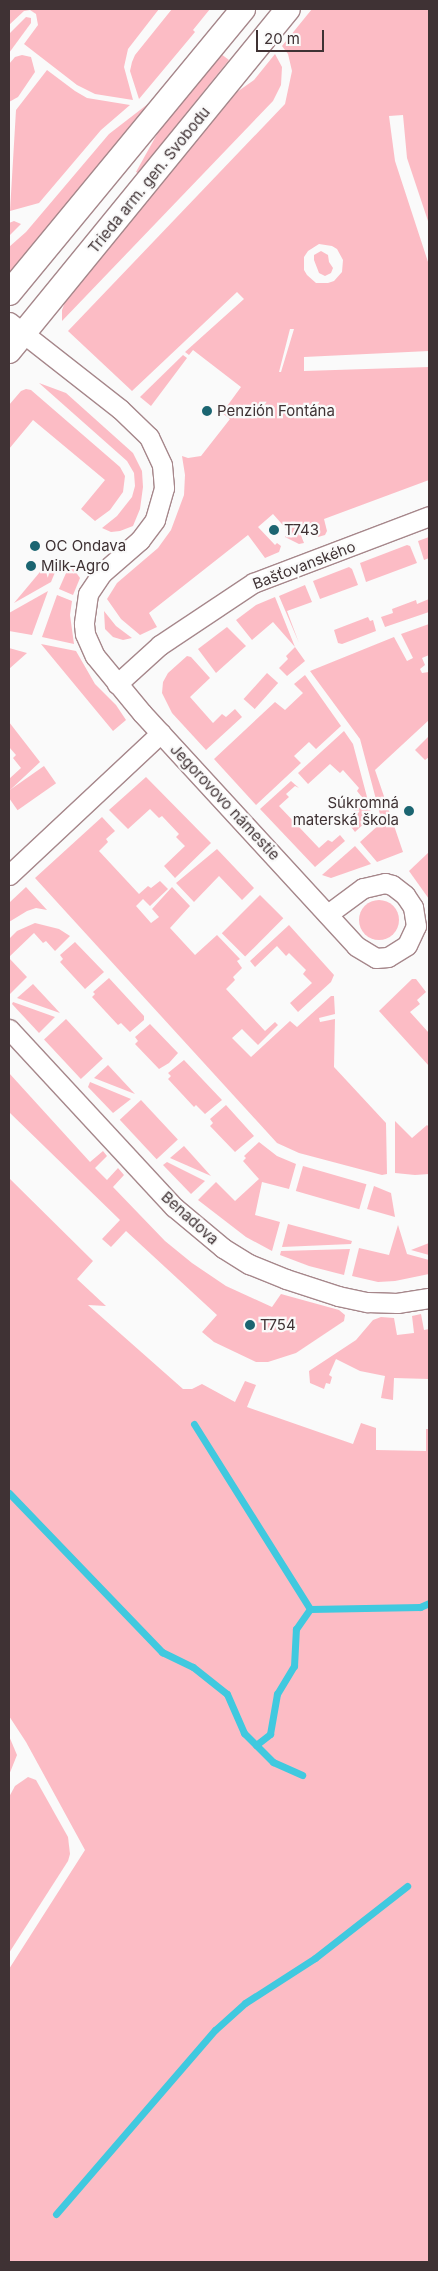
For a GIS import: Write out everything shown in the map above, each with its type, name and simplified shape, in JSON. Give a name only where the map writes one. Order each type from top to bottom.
[{"type":"street","points":[[9,292],[243,9]]},
{"type":"street","name":"Trieda arm. gen. Svobodu","points":[[14,336],[288,9]]},
{"type":"street","points":[[14,336],[120,410],[141,429],[157,450],[162,465],[164,488],[155,520],[140,540],[96,580],[86,602],[85,634],[95,656],[117,684],[161,733]]},
{"type":"street","name":"Bašťovanského","points":[[117,684],[160,644],[252,583],[429,516]]},
{"type":"street","name":"Jegorovovo námestie","points":[[9,875],[161,733],[356,946],[376,958],[388,957],[402,950],[411,940],[416,926],[413,907],[405,895],[392,885],[385,883],[370,885],[357,891],[328,914]]},
{"type":"street","name":"Benadova","points":[[9,1029],[174,1207],[223,1248],[264,1270],[338,1296],[367,1302],[397,1303],[429,1298]]},
{"type":"shaded area","points":[[9,9],[159,9],[128,49],[124,67],[133,100],[95,94],[77,85],[24,44],[38,25],[36,14],[30,10],[24,11],[9,25]]},
{"type":"shaded area","points":[[172,9],[210,9],[193,30],[195,32],[139,99],[130,71],[132,62],[135,55]]},
{"type":"shaded area","points":[[312,9],[429,9],[429,224],[407,158],[403,115],[389,116],[395,161],[429,265],[429,351],[304,357],[304,371],[429,367],[429,480],[324,519],[327,531],[325,535],[318,537],[312,523],[298,528],[304,543],[299,544],[285,537],[289,532],[273,514],[258,527],[275,545],[277,543],[281,546],[279,552],[265,558],[248,535],[149,613],[157,627],[140,635],[121,619],[107,599],[117,583],[158,548],[171,530],[184,495],[185,475],[182,456],[188,458],[201,456],[230,419],[222,413],[241,387],[193,350],[189,355],[185,352],[244,299],[237,292],[132,391],[68,331],[285,104],[292,71],[288,54],[282,46]],"holes":[[[319,244],[332,246],[337,249],[343,260],[342,272],[334,281],[328,283],[316,283],[304,270],[304,257],[308,251]],[[290,329],[294,329],[281,372],[279,372]]]},
{"type":"shaded area","points":[[26,17],[31,18],[31,23],[9,53],[9,34]]},
{"type":"shaded area","points":[[221,54],[229,60],[138,173],[136,172],[161,127]]},
{"type":"shaded area","points":[[275,54],[282,67],[281,85],[273,101],[62,321],[62,310],[65,302],[237,92],[254,80]]},
{"type":"shaded area","points":[[22,55],[31,57],[35,72],[18,97],[9,102],[9,64],[15,57]]},
{"type":"shaded area","points":[[47,70],[87,98],[130,105],[101,130],[39,203],[10,211],[16,110]]},
{"type":"shaded area","points":[[153,100],[9,276],[9,247],[26,232],[109,134]]},
{"type":"shaded area","points":[[14,221],[21,224],[9,236],[9,223]]},
{"type":"shaded area","points":[[321,251],[328,255],[329,262],[333,268],[331,273],[325,276],[319,273],[314,260],[314,255]]},
{"type":"shaded area","points":[[183,355],[187,358],[151,406],[140,397]]},
{"type":"shaded area","points":[[39,383],[66,393],[133,453],[142,471],[143,487],[140,509],[133,526],[111,532],[102,528],[117,516],[132,497],[135,486],[134,473],[127,461]]},
{"type":"shaded area","points":[[31,390],[120,467],[125,476],[123,492],[110,510],[95,521],[81,509],[105,480],[33,420],[9,449],[9,405],[21,391]]},
{"type":"shaded area","points":[[429,537],[429,558],[424,560],[418,541]]},
{"type":"shaded area","points":[[407,545],[410,546],[417,563],[366,582],[360,563]]},
{"type":"shaded area","points":[[50,560],[58,565],[51,582],[14,603]]},
{"type":"shaded area","points":[[70,564],[80,578],[73,595],[59,589]]},
{"type":"shaded area","points":[[349,567],[352,569],[358,585],[320,599],[313,581]]},
{"type":"shaded area","points":[[305,585],[312,602],[287,611],[299,643],[279,596]]},
{"type":"shaded area","points":[[48,591],[32,635],[9,631],[9,613]]},
{"type":"shaded area","points":[[57,595],[72,601],[70,615],[74,644],[42,637]]},
{"type":"shaded area","points":[[275,597],[295,647],[273,622],[252,640],[236,620],[256,605]]},
{"type":"shaded area","points":[[429,599],[429,612],[385,627],[381,617],[393,613],[392,609],[416,600],[417,604]]},
{"type":"shaded area","points":[[104,611],[116,626],[132,638],[123,640],[113,637],[105,629]]},
{"type":"shaded area","points":[[368,617],[370,621],[373,620],[376,631],[342,644],[338,643],[334,630]]},
{"type":"shaded area","points":[[429,624],[429,655],[422,658],[425,665],[420,669],[422,673],[429,672],[429,720],[375,770],[403,852],[377,862],[360,842],[382,822],[360,739],[310,671],[394,637],[407,661],[413,658],[401,634]]},
{"type":"shaded area","points":[[227,627],[246,646],[216,673],[198,649]]},
{"type":"shaded area","points":[[41,644],[76,651],[95,684],[116,705],[126,720],[113,731]]},
{"type":"shaded area","points":[[295,647],[305,661],[287,676],[279,668],[288,659],[286,656]]},
{"type":"shaded area","points":[[9,648],[27,653],[9,669]]},
{"type":"shaded area","points":[[187,656],[191,657],[210,678],[190,697],[213,723],[222,714],[226,717],[235,709],[242,717],[206,750],[172,713],[162,693],[163,682],[168,673]]},
{"type":"shaded area","points":[[267,673],[278,683],[255,709],[244,699]]},
{"type":"shaded area","points":[[305,675],[341,726],[316,749],[309,742],[294,756],[301,763],[256,805],[214,759],[275,702],[285,710],[303,693],[294,684]]},
{"type":"shaded area","points":[[9,722],[40,762],[9,791],[9,779],[21,768],[13,758],[16,755],[9,747]]},
{"type":"shaded area","points":[[344,731],[353,744],[372,816],[355,832],[345,819],[365,801],[357,791],[359,788],[343,770],[340,773],[330,764],[308,784],[298,773]]},
{"type":"shaded area","points":[[429,736],[429,757],[425,760],[415,750]]},
{"type":"shaded area","points":[[44,766],[56,783],[18,810],[9,798],[9,791]]},
{"type":"shaded area","points":[[146,777],[211,843],[175,878],[164,866],[185,846],[176,837],[179,834],[162,816],[159,818],[150,809],[128,829],[109,810]]},
{"type":"shaded area","points":[[291,781],[299,788],[295,786],[286,794],[289,797],[279,806],[319,848],[328,840],[332,842],[340,835],[345,841],[315,867],[260,809]]},
{"type":"shaded area","points":[[102,817],[115,831],[106,839],[108,842],[99,851],[139,894],[148,886],[151,888],[160,881],[168,889],[150,906],[143,899],[136,906],[151,923],[159,917],[152,909],[172,887],[190,906],[170,928],[195,955],[217,935],[240,959],[237,961],[242,968],[233,977],[235,980],[226,989],[265,1031],[275,1022],[278,1025],[258,1045],[242,1029],[232,1038],[251,1057],[290,1021],[297,1027],[331,996],[334,996],[335,1014],[319,1018],[320,1022],[335,1019],[334,1067],[386,1123],[387,1174],[382,1175],[299,1153],[277,1143],[35,878]]},
{"type":"shaded area","points":[[355,846],[371,864],[331,878],[322,875]]},
{"type":"shaded area","points":[[217,849],[254,888],[242,900],[219,876],[194,902],[176,883]]},
{"type":"shaded area","points":[[429,852],[429,899],[409,871]]},
{"type":"shaded area","points":[[26,887],[47,910],[36,908],[9,922],[9,903]]},
{"type":"shaded area","points":[[260,895],[283,918],[245,957],[222,933]]},
{"type":"shaded area","points":[[383,900],[390,903],[396,909],[399,920],[398,928],[390,937],[383,940],[375,940],[368,937],[360,928],[359,916],[362,909],[371,901]]},
{"type":"shaded area","points":[[35,923],[59,929],[70,936],[55,951],[46,941],[43,943],[34,933],[9,957],[9,939],[17,931]]},
{"type":"shaded area","points":[[289,925],[334,975],[331,982],[298,1012],[290,1003],[312,983],[303,974],[306,970],[289,953],[286,956],[277,946],[255,967],[250,961]]},
{"type":"shaded area","points":[[75,942],[104,972],[85,989],[60,962],[63,959],[60,955]]},
{"type":"shaded area","points":[[9,958],[27,977],[9,995]]},
{"type":"shaded area","points":[[109,978],[144,1016],[144,1020],[130,1032],[121,1023],[118,1025],[92,997],[95,994],[93,992]]},
{"type":"shaded area","points":[[412,979],[416,979],[426,992],[417,1000],[420,1004],[410,1012],[429,1033],[429,1066],[379,1011]]},
{"type":"shaded area","points":[[33,984],[60,1013],[17,998]]},
{"type":"shaded area","points":[[13,1002],[55,1017],[39,1033],[12,1004]]},
{"type":"shaded area","points":[[66,1019],[103,1058],[81,1079],[44,1039]]},
{"type":"shaded area","points":[[150,1024],[178,1053],[169,1063],[159,1069],[135,1044],[138,1041],[135,1037]]},
{"type":"shaded area","points":[[184,1060],[222,1100],[205,1114],[196,1105],[194,1107],[168,1079],[171,1076],[168,1073]]},
{"type":"shaded area","points":[[108,1065],[135,1094],[94,1078]]},
{"type":"shaded area","points":[[9,1073],[90,1162],[103,1151],[107,1156],[95,1168],[107,1180],[118,1168],[124,1175],[113,1187],[165,1241],[192,1263],[226,1286],[272,1307],[281,1294],[339,1310],[345,1315],[344,1321],[296,1353],[268,1362],[256,1362],[214,1342],[202,1332],[217,1315],[126,1231],[111,1247],[102,1239],[120,1220],[9,1112]]},
{"type":"shaded area","points":[[90,1082],[131,1099],[113,1113],[88,1087]]},
{"type":"shaded area","points":[[141,1100],[178,1139],[157,1159],[120,1120]]},
{"type":"shaded area","points":[[226,1105],[254,1136],[235,1152],[210,1126],[213,1123],[210,1119]]},
{"type":"shaded area","points":[[395,1121],[412,1138],[427,1125],[429,1127],[429,1174],[395,1173]]},
{"type":"shaded area","points":[[259,1142],[277,1156],[296,1164],[289,1189],[262,1182],[255,1215],[280,1222],[272,1251],[246,1237],[198,1200],[216,1182],[235,1201],[259,1179],[243,1161],[246,1158],[244,1156]]},
{"type":"shaded area","points":[[184,1146],[211,1176],[170,1158]]},
{"type":"shaded area","points":[[167,1162],[205,1181],[191,1194],[163,1165]]},
{"type":"shaded area","points":[[303,1166],[366,1184],[359,1209],[296,1191]]},
{"type":"shaded area","points":[[9,1178],[93,1261],[77,1279],[106,1306],[88,1305],[183,1389],[192,1389],[202,1384],[235,1402],[245,1381],[256,1385],[247,1407],[353,1444],[361,1423],[376,1428],[376,1450],[426,1451],[426,1429],[429,1429],[429,2262],[9,2262],[9,1969],[85,1850],[26,1742],[9,1716]]},
{"type":"shaded area","points":[[374,1186],[391,1193],[395,1217],[367,1209]]},
{"type":"shaded area","points":[[288,1224],[352,1241],[351,1244],[282,1247]]},
{"type":"shaded area","points":[[398,1225],[407,1254],[429,1260],[429,1274],[395,1281],[378,1282],[352,1276],[359,1248],[389,1255]]},
{"type":"shaded area","points":[[429,1243],[429,1255],[411,1250]]},
{"type":"shaded area","points":[[350,1249],[344,1275],[309,1266],[280,1255],[281,1251]]},
{"type":"shaded area","points":[[421,1314],[424,1330],[429,1329],[429,1379],[394,1378],[393,1400],[381,1398],[385,1376],[360,1371],[336,1359],[329,1375],[332,1377],[330,1384],[326,1383],[324,1389],[310,1383],[309,1371],[356,1340],[373,1320],[381,1317],[394,1318],[397,1335],[414,1333],[412,1316]]},
{"type":"shaded area","points":[[9,1736],[17,1755],[9,1775]]},
{"type":"shaded area","points":[[28,1777],[36,1780],[68,1837],[70,1854],[68,1861],[9,1953],[9,1797],[15,1786]]},
{"type":"waterway","points":[[194,1424],[310,1609]]},
{"type":"waterway","points":[[9,1493],[162,1652],[193,1667],[227,1694],[244,1733],[273,1762],[302,1775]]},
{"type":"waterway","points":[[310,1609],[420,1607],[429,1603]]},
{"type":"waterway","points":[[256,1745],[270,1734],[277,1694],[294,1666],[296,1629],[310,1609]]},
{"type":"waterway","points":[[56,2214],[215,2030],[245,2003],[315,1958],[407,1886]]},
{"type":"place","name":"Penzión Fontána","points":[[207,411]]},
{"type":"place","name":"T743","points":[[274,530]]},
{"type":"place","name":"OC Ondava","points":[[35,546]]},
{"type":"place","name":"Milk-Agro","points":[[31,566]]},
{"type":"place","name":"Súkromná materská škola","points":[[409,811]]},
{"type":"place","name":"T754","points":[[250,1325]]}]
